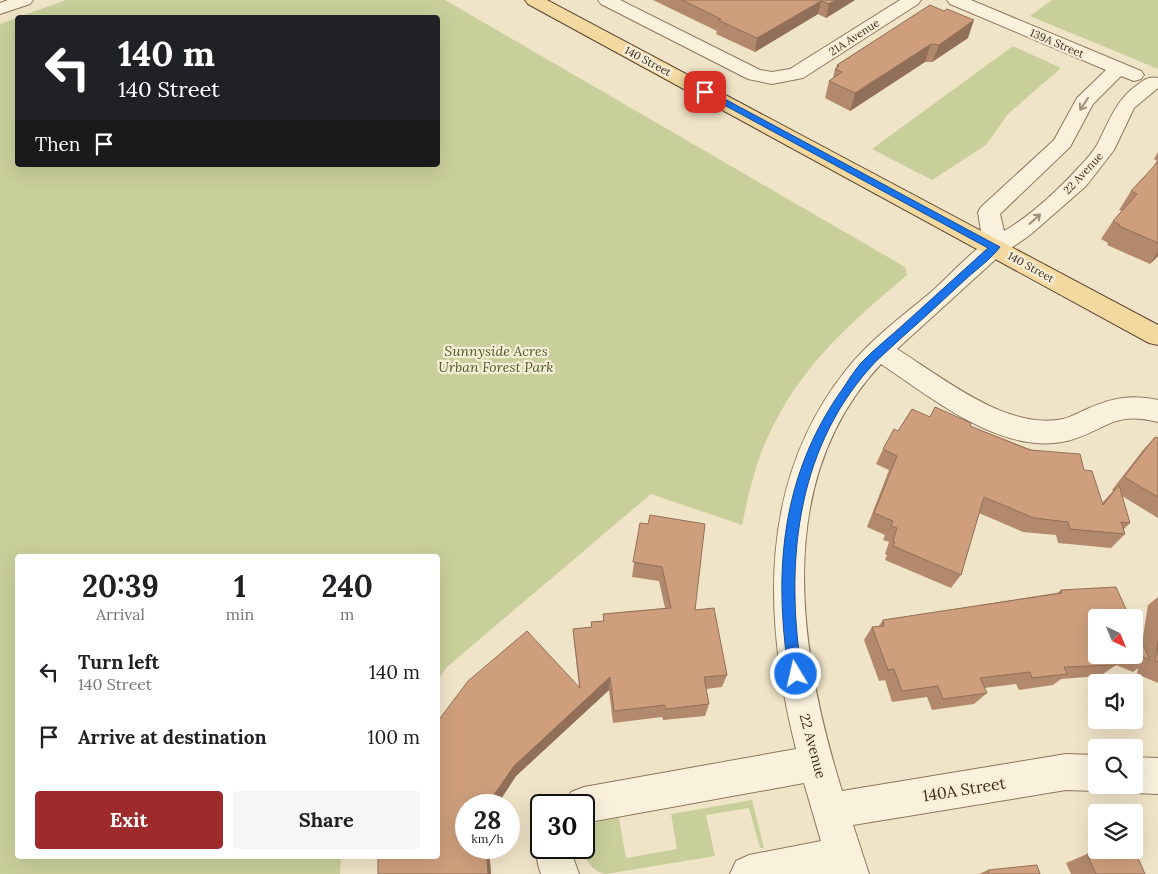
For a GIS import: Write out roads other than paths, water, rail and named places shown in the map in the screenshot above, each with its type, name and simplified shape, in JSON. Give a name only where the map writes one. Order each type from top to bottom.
[{"type":"main road","name":"140 Street","points":[[534,0],[1158,336]]},
{"type":"street","points":[[0,9],[24,0]]},
{"type":"street","name":"21A Avenue","points":[[607,0],[754,75],[772,78],[796,74],[912,0]]},
{"type":"street","name":"139A Street","points":[[956,0],[1155,84]]},
{"type":"street","points":[[995,247],[989,212],[1063,143],[1084,102],[1118,69]]},
{"type":"street","name":"22 Avenue","points":[[847,864],[816,763],[798,690],[790,641],[789,554],[794,515],[808,463],[828,417],[850,384],[880,350],[995,247],[1025,228],[1088,170],[1104,151],[1125,106],[1155,84]]},
{"type":"street","points":[[1052,155],[1088,170]]},
{"type":"street","points":[[880,350],[974,411],[1012,427],[1036,432],[1066,430],[1112,409],[1142,407],[1158,411]]},
{"type":"street","points":[[595,803],[816,763]]},
{"type":"street","name":"140A Street","points":[[832,811],[1066,772],[1088,773]]},
{"type":"street","points":[[1143,775],[1158,776]]},
{"type":"street","points":[[556,859],[560,874]]},
{"type":"street","points":[[749,874],[847,864]]},
{"type":"park label","name":"Sunnyside Acres Urban Forest Park","points":[[496,360]]}]
